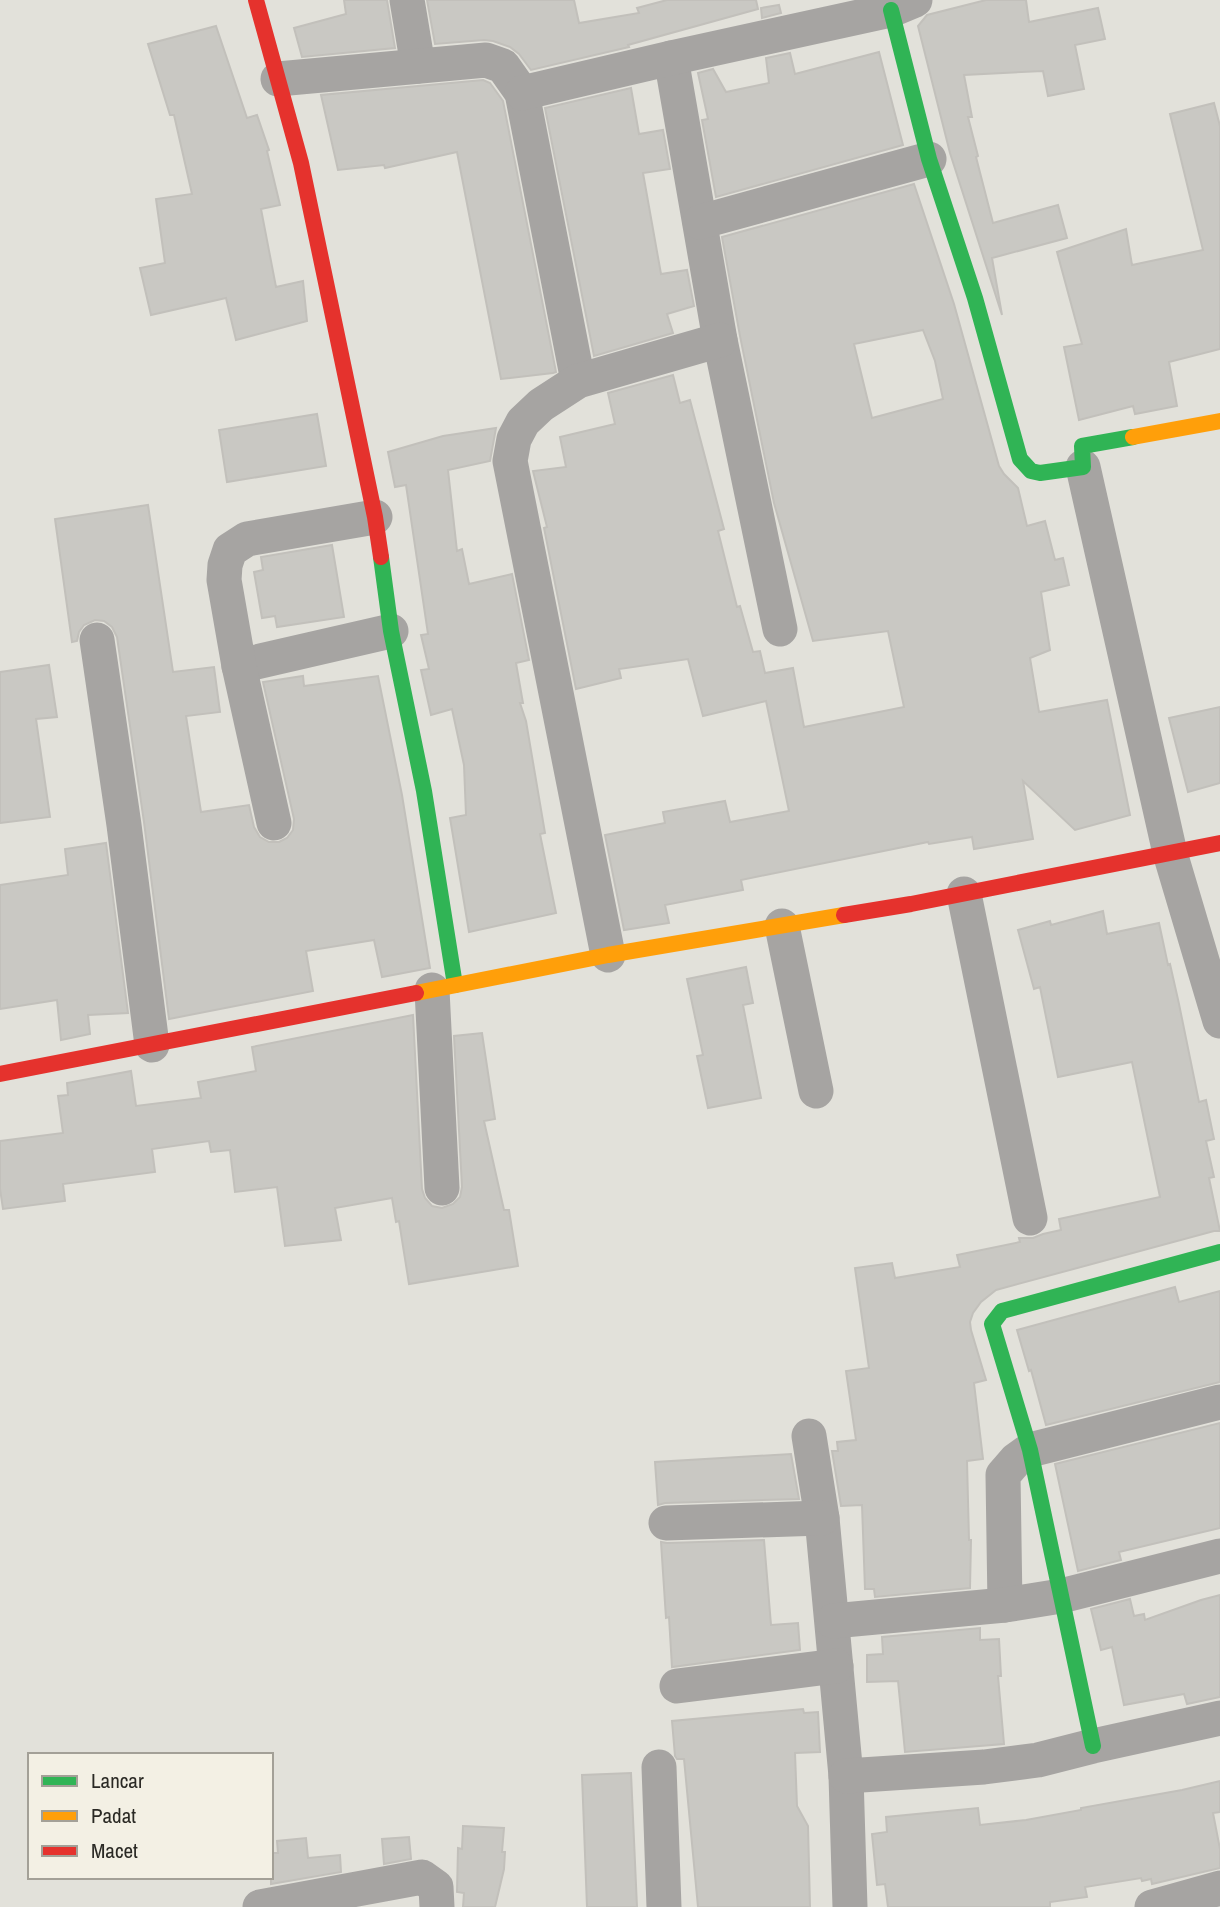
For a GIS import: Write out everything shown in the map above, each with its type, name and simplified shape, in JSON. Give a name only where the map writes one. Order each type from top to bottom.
[{"type":"street","points":[[256,0],[310,203],[375,517],[391,631],[424,790],[444,988],[442,1188]]},
{"type":"street","points":[[407,0],[418,66]]},
{"type":"street","points":[[522,93],[671,58],[846,10],[903,5],[929,159],[975,298],[1020,459],[1031,471],[1041,473],[1083,467]]},
{"type":"street","points":[[671,58],[720,340],[780,629]]},
{"type":"street","points":[[278,79],[486,60],[503,66],[522,93],[578,381]]},
{"type":"street","points":[[700,222],[929,159]]},
{"type":"street","points":[[608,955],[510,461],[513,439],[523,422],[541,405],[578,381],[720,340]]},
{"type":"street","points":[[1220,421],[1082,446],[1083,467],[1170,853],[1220,1021]]},
{"type":"street","points":[[274,823],[239,666],[224,580],[225,565],[230,550],[247,540],[375,517]]},
{"type":"street","points":[[239,666],[391,631]]},
{"type":"street","points":[[97,640],[152,1045]]},
{"type":"street","points":[[0,1074],[608,955],[911,904],[1220,843]]},
{"type":"street","points":[[964,894],[1030,1218]]},
{"type":"street","points":[[782,926],[816,1091]]},
{"type":"street","points":[[1093,1746],[1030,1450],[992,1324],[1002,1311],[1220,1252]]},
{"type":"street","points":[[1006,1605],[1003,1475],[1016,1460],[1030,1450],[1220,1402]]},
{"type":"street","points":[[809,1436],[822,1518],[846,1776],[850,1907]]},
{"type":"street","points":[[666,1523],[822,1518]]},
{"type":"street","points":[[832,1621],[1006,1605],[1061,1596],[1220,1556]]},
{"type":"street","points":[[677,1686],[836,1666]]},
{"type":"street","points":[[846,1776],[984,1767],[1038,1760],[1220,1718]]},
{"type":"street","points":[[659,1767],[664,1907]]},
{"type":"street","points":[[260,1907],[422,1877],[436,1887],[437,1907]]},
{"type":"street","points":[[1152,1907],[1220,1888]]},
{"type":"building","points":[[344,0],[387,0],[395,48],[302,57],[294,28],[346,14]]},
{"type":"building","points":[[427,0],[574,0],[579,23],[639,13],[637,8],[667,0],[756,0],[758,9],[628,45],[629,47],[531,70],[510,47],[493,41],[435,44]]},
{"type":"building","points":[[986,0],[1026,0],[1029,22],[1098,8],[1105,39],[1075,45],[1084,89],[1048,96],[1043,71],[964,75],[972,117],[968,117],[993,223],[1058,205],[1067,238],[992,258],[1002,315],[950,153],[918,26],[927,15]]},
{"type":"building","points":[[779,5],[781,13],[762,18],[761,8]]},
{"type":"building","points":[[216,26],[247,118],[257,115],[269,150],[267,151],[280,205],[261,209],[276,287],[303,281],[307,321],[236,340],[226,298],[151,315],[140,268],[165,263],[156,199],[192,194],[174,115],[170,115],[148,44]]},
{"type":"building","points":[[879,52],[903,145],[716,197],[702,120],[708,119],[698,73],[713,69],[726,92],[769,83],[766,58],[790,53],[795,74]]},
{"type":"building","points":[[483,80],[490,83],[503,101],[556,372],[553,373],[501,379],[457,152],[385,168],[384,165],[338,170],[321,95]]},
{"type":"building","points":[[631,88],[639,134],[663,130],[670,169],[643,173],[661,274],[687,270],[694,306],[667,314],[673,333],[594,356],[545,108]]},
{"type":"building","points":[[1214,103],[1220,126],[1220,349],[1169,362],[1177,406],[1135,414],[1133,406],[1079,420],[1064,347],[1082,344],[1057,252],[1126,229],[1132,265],[1203,250],[1170,114]]},
{"type":"building","points":[[914,184],[954,304],[999,466],[1018,488],[1027,526],[1045,521],[1055,560],[1063,558],[1069,585],[1041,592],[1050,650],[1030,658],[1039,712],[1107,700],[1130,815],[1075,830],[1023,781],[1033,839],[974,849],[972,837],[929,844],[928,842],[741,880],[743,890],[665,905],[669,923],[624,930],[605,835],[665,823],[663,812],[725,801],[730,822],[789,811],[766,701],[703,716],[688,659],[619,669],[621,678],[576,689],[544,528],[547,527],[533,471],[566,467],[560,437],[615,424],[608,393],[673,375],[680,403],[690,400],[724,529],[718,531],[737,607],[740,606],[753,652],[760,651],[765,673],[793,668],[804,727],[904,707],[888,631],[813,641],[774,503],[722,237]],"holes":[[[923,330],[935,361],[943,399],[872,418],[854,344]]]},
{"type":"building","points":[[317,414],[326,466],[227,482],[219,430]]},
{"type":"building","points":[[496,428],[490,461],[448,470],[457,551],[462,549],[469,584],[512,574],[529,660],[516,663],[523,703],[520,703],[526,721],[545,833],[540,834],[556,913],[469,932],[450,818],[466,815],[464,765],[452,709],[431,715],[421,670],[429,669],[421,635],[428,634],[406,485],[395,487],[388,452],[443,436]]},
{"type":"building","points":[[148,505],[173,672],[214,667],[220,712],[186,716],[201,812],[249,805],[254,827],[260,837],[269,842],[279,842],[287,838],[293,830],[294,819],[263,682],[303,676],[304,686],[378,676],[402,795],[430,968],[382,977],[374,940],[306,951],[313,991],[169,1019],[117,637],[112,627],[104,621],[95,620],[84,625],[77,641],[72,642],[55,519]]},
{"type":"building","points":[[332,545],[344,617],[277,627],[275,616],[262,618],[254,572],[263,570],[261,557]]},
{"type":"building","points":[[49,665],[57,717],[36,719],[50,817],[0,823],[0,672]]},
{"type":"building","points":[[1220,707],[1220,783],[1188,792],[1169,718]]},
{"type":"building","points":[[106,843],[128,1013],[88,1015],[90,1034],[61,1040],[57,1000],[0,1009],[0,885],[68,875],[65,849]]},
{"type":"building","points":[[1103,911],[1107,934],[1159,923],[1199,1102],[1206,1100],[1214,1139],[1206,1141],[1214,1177],[1209,1178],[1220,1231],[996,1290],[981,1302],[970,1322],[986,1380],[974,1383],[983,1459],[967,1461],[971,1540],[970,1588],[875,1597],[874,1589],[865,1589],[862,1505],[841,1506],[832,1451],[838,1451],[837,1442],[856,1440],[846,1371],[869,1368],[855,1268],[892,1263],[895,1278],[960,1267],[957,1255],[1061,1230],[1059,1219],[1160,1197],[1132,1062],[1058,1077],[1040,987],[1034,989],[1018,930],[1050,921],[1051,925]]},
{"type":"building","points":[[746,967],[753,1003],[743,1005],[761,1098],[708,1108],[697,1056],[703,1055],[687,979]]},
{"type":"building","points":[[413,1015],[422,1189],[425,1198],[432,1206],[442,1208],[453,1204],[460,1197],[462,1187],[454,1036],[482,1033],[495,1119],[484,1121],[504,1210],[509,1210],[518,1266],[409,1284],[399,1221],[396,1222],[392,1198],[335,1208],[341,1240],[285,1246],[277,1187],[235,1192],[230,1150],[211,1152],[209,1141],[152,1149],[155,1172],[63,1184],[65,1201],[3,1209],[0,1189],[0,1141],[63,1133],[58,1096],[68,1095],[67,1083],[131,1071],[136,1106],[201,1098],[198,1082],[256,1071],[252,1047]]},
{"type":"building","points":[[1175,1287],[1179,1302],[1220,1291],[1220,1382],[1046,1425],[1017,1330]]},
{"type":"building","points":[[1220,1423],[1220,1528],[1119,1552],[1121,1560],[1078,1571],[1055,1464]]},
{"type":"building","points":[[791,1454],[799,1499],[658,1505],[655,1462]]},
{"type":"building","points":[[764,1540],[771,1625],[798,1623],[800,1650],[672,1667],[661,1542]]},
{"type":"building","points":[[1220,1595],[1220,1697],[1187,1704],[1184,1694],[1124,1705],[1112,1647],[1101,1650],[1091,1609],[1130,1599],[1134,1616],[1144,1614],[1145,1620]]},
{"type":"building","points":[[980,1628],[980,1640],[999,1639],[1001,1676],[998,1676],[1004,1744],[905,1752],[898,1681],[867,1682],[867,1655],[883,1654],[882,1637]]},
{"type":"building","points":[[803,1709],[804,1713],[818,1712],[820,1752],[795,1753],[797,1806],[808,1826],[810,1907],[698,1907],[684,1759],[677,1759],[675,1756],[672,1721]]},
{"type":"building","points":[[631,1773],[637,1907],[587,1907],[582,1775]]},
{"type":"building","points":[[1220,1781],[1220,1812],[1213,1813],[1220,1849],[1220,1868],[1152,1884],[1151,1879],[1142,1881],[1141,1878],[1085,1887],[1087,1897],[1050,1902],[1050,1907],[888,1907],[885,1884],[877,1885],[872,1834],[887,1832],[886,1817],[978,1808],[980,1825],[1081,1810]]},
{"type":"building","points":[[463,1826],[504,1828],[504,1869],[495,1907],[463,1907],[464,1893],[457,1892],[458,1848],[462,1849]]},
{"type":"building","points":[[409,1837],[411,1859],[384,1864],[382,1839]]},
{"type":"building","points":[[306,1838],[308,1858],[340,1855],[341,1872],[271,1884],[273,1853],[278,1853],[277,1841]]},
{"type":"traffic: fast","points":[[891,10],[929,159],[975,298],[1020,459],[1031,471],[1040,473],[1083,467],[1082,446],[1133,437]]},
{"type":"traffic: fast","points":[[381,557],[391,631],[424,791],[455,985]]},
{"type":"traffic: fast","points":[[1093,1746],[1030,1450],[992,1324],[1002,1311],[1220,1252]]},
{"type":"traffic: slow","points":[[1133,437],[1220,421]]},
{"type":"traffic: slow","points":[[416,993],[608,955],[844,915]]},
{"type":"traffic: jam","points":[[256,0],[301,163],[381,557]]},
{"type":"traffic: jam","points":[[844,915],[1220,843]]},
{"type":"traffic: jam","points":[[0,1074],[416,993]]}]
